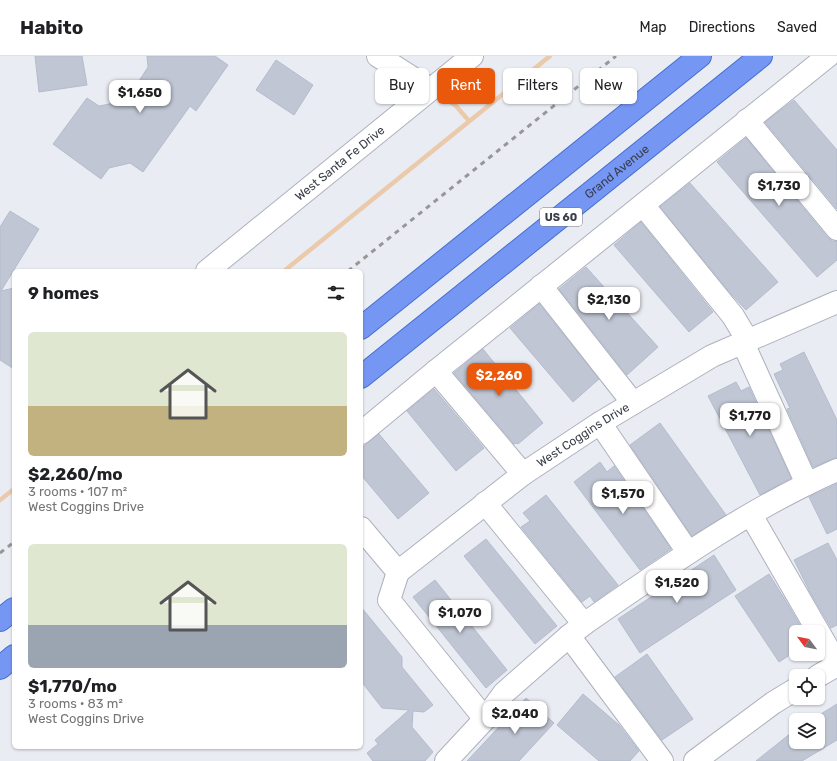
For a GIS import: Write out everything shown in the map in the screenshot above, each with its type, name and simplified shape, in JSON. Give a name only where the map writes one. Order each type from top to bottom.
[{"type":"highway","points":[[363,326],[700,56]]},
{"type":"highway","name":"Grand Avenue","points":[[363,375],[761,56]]},
{"type":"highway","points":[[0,620],[12,611]]},
{"type":"highway","points":[[0,668],[12,658]]},
{"type":"street","points":[[378,56],[430,89]]},
{"type":"street","name":"West Santa Fe Drive","points":[[209,269],[472,56]]},
{"type":"street","points":[[363,431],[540,286],[828,56]]},
{"type":"street","points":[[747,120],[837,229]]},
{"type":"street","points":[[643,205],[733,316],[807,484]]},
{"type":"street","points":[[540,286],[634,403]]},
{"type":"street","name":"West Coggins Drive","points":[[398,572],[523,474],[600,423],[712,356],[837,302]]},
{"type":"street","points":[[436,371],[523,474]]},
{"type":"street","points":[[600,423],[688,552]]},
{"type":"street","points":[[446,761],[485,719],[504,693],[576,630],[688,552],[807,484],[837,470]]},
{"type":"street","points":[[485,503],[576,630],[662,761]]},
{"type":"street","points":[[751,515],[837,664],[825,672]]},
{"type":"street","points":[[363,530],[398,572],[389,600],[485,719]]},
{"type":"street","points":[[695,761],[773,703],[789,693]]},
{"type":"building","points":[[35,56],[82,56],[87,85],[39,92]]},
{"type":"building","points":[[147,56],[215,56],[228,65],[196,111],[190,106],[143,172],[130,163],[109,168],[101,179],[53,144],[87,98],[99,106],[120,102],[130,90],[132,92],[148,67]]},
{"type":"building","points":[[276,60],[313,85],[294,115],[256,90]]},
{"type":"building","points":[[794,100],[837,150],[837,209],[765,122]]},
{"type":"building","points":[[746,138],[827,237],[832,241],[837,241],[837,260],[817,277],[717,162]]},
{"type":"building","points":[[690,183],[778,282],[746,310],[660,207]]},
{"type":"building","points":[[10,211],[39,229],[14,269],[12,269],[12,273],[1,291],[12,288],[12,368],[0,360],[0,227]]},
{"type":"building","points":[[641,222],[713,312],[689,332],[614,245]]},
{"type":"building","points":[[586,267],[658,347],[627,375],[559,289]]},
{"type":"building","points":[[539,304],[599,379],[573,402],[510,328]]},
{"type":"building","points":[[483,349],[543,423],[518,444],[514,444],[454,373]]},
{"type":"building","points":[[804,352],[837,420],[837,458],[813,467],[787,409],[790,408],[774,374],[783,370],[780,364]]},
{"type":"building","points":[[736,382],[741,391],[749,387],[791,478],[760,495],[708,396]]},
{"type":"building","points":[[434,389],[484,448],[456,471],[407,411]]},
{"type":"building","points":[[660,423],[726,515],[692,536],[630,445]]},
{"type":"building","points":[[379,434],[429,493],[398,519],[363,477],[363,446]]},
{"type":"building","points":[[600,462],[607,472],[614,466],[671,549],[640,570],[574,482]]},
{"type":"building","points":[[837,484],[837,529],[827,534],[809,497]]},
{"type":"building","points":[[546,495],[618,585],[594,602],[590,596],[582,602],[521,527],[530,521],[523,513]]},
{"type":"building","points":[[486,539],[557,626],[535,644],[464,556]]},
{"type":"building","points":[[828,543],[837,560],[837,625],[831,628],[810,592],[794,560]]},
{"type":"building","points":[[714,555],[736,590],[640,653],[618,619]]},
{"type":"building","points":[[769,574],[800,625],[789,625],[789,656],[779,662],[735,596]]},
{"type":"building","points":[[435,580],[507,670],[486,688],[413,597]]},
{"type":"building","points":[[363,609],[402,657],[402,667],[433,705],[424,712],[413,711],[412,727],[433,752],[425,761],[373,761],[367,753],[378,744],[375,740],[409,710],[382,708],[363,684]]},
{"type":"building","points":[[647,654],[693,719],[662,740],[615,677]]},
{"type":"building","points":[[583,694],[619,725],[639,751],[630,761],[599,761],[557,725]]},
{"type":"building","points":[[526,698],[554,723],[519,761],[467,761]]},
{"type":"building","points":[[837,704],[837,740],[825,747],[825,713],[822,713]]},
{"type":"building","points":[[789,735],[789,749],[822,749],[802,761],[756,761]]},
{"type":"waterway","points":[[286,269],[550,56]]},
{"type":"waterway","points":[[453,104],[469,121]]},
{"type":"waterway","points":[[0,500],[12,491]]},
{"type":"railway","points":[[350,269],[616,56]]},
{"type":"railway","points":[[0,553],[12,544]]}]
